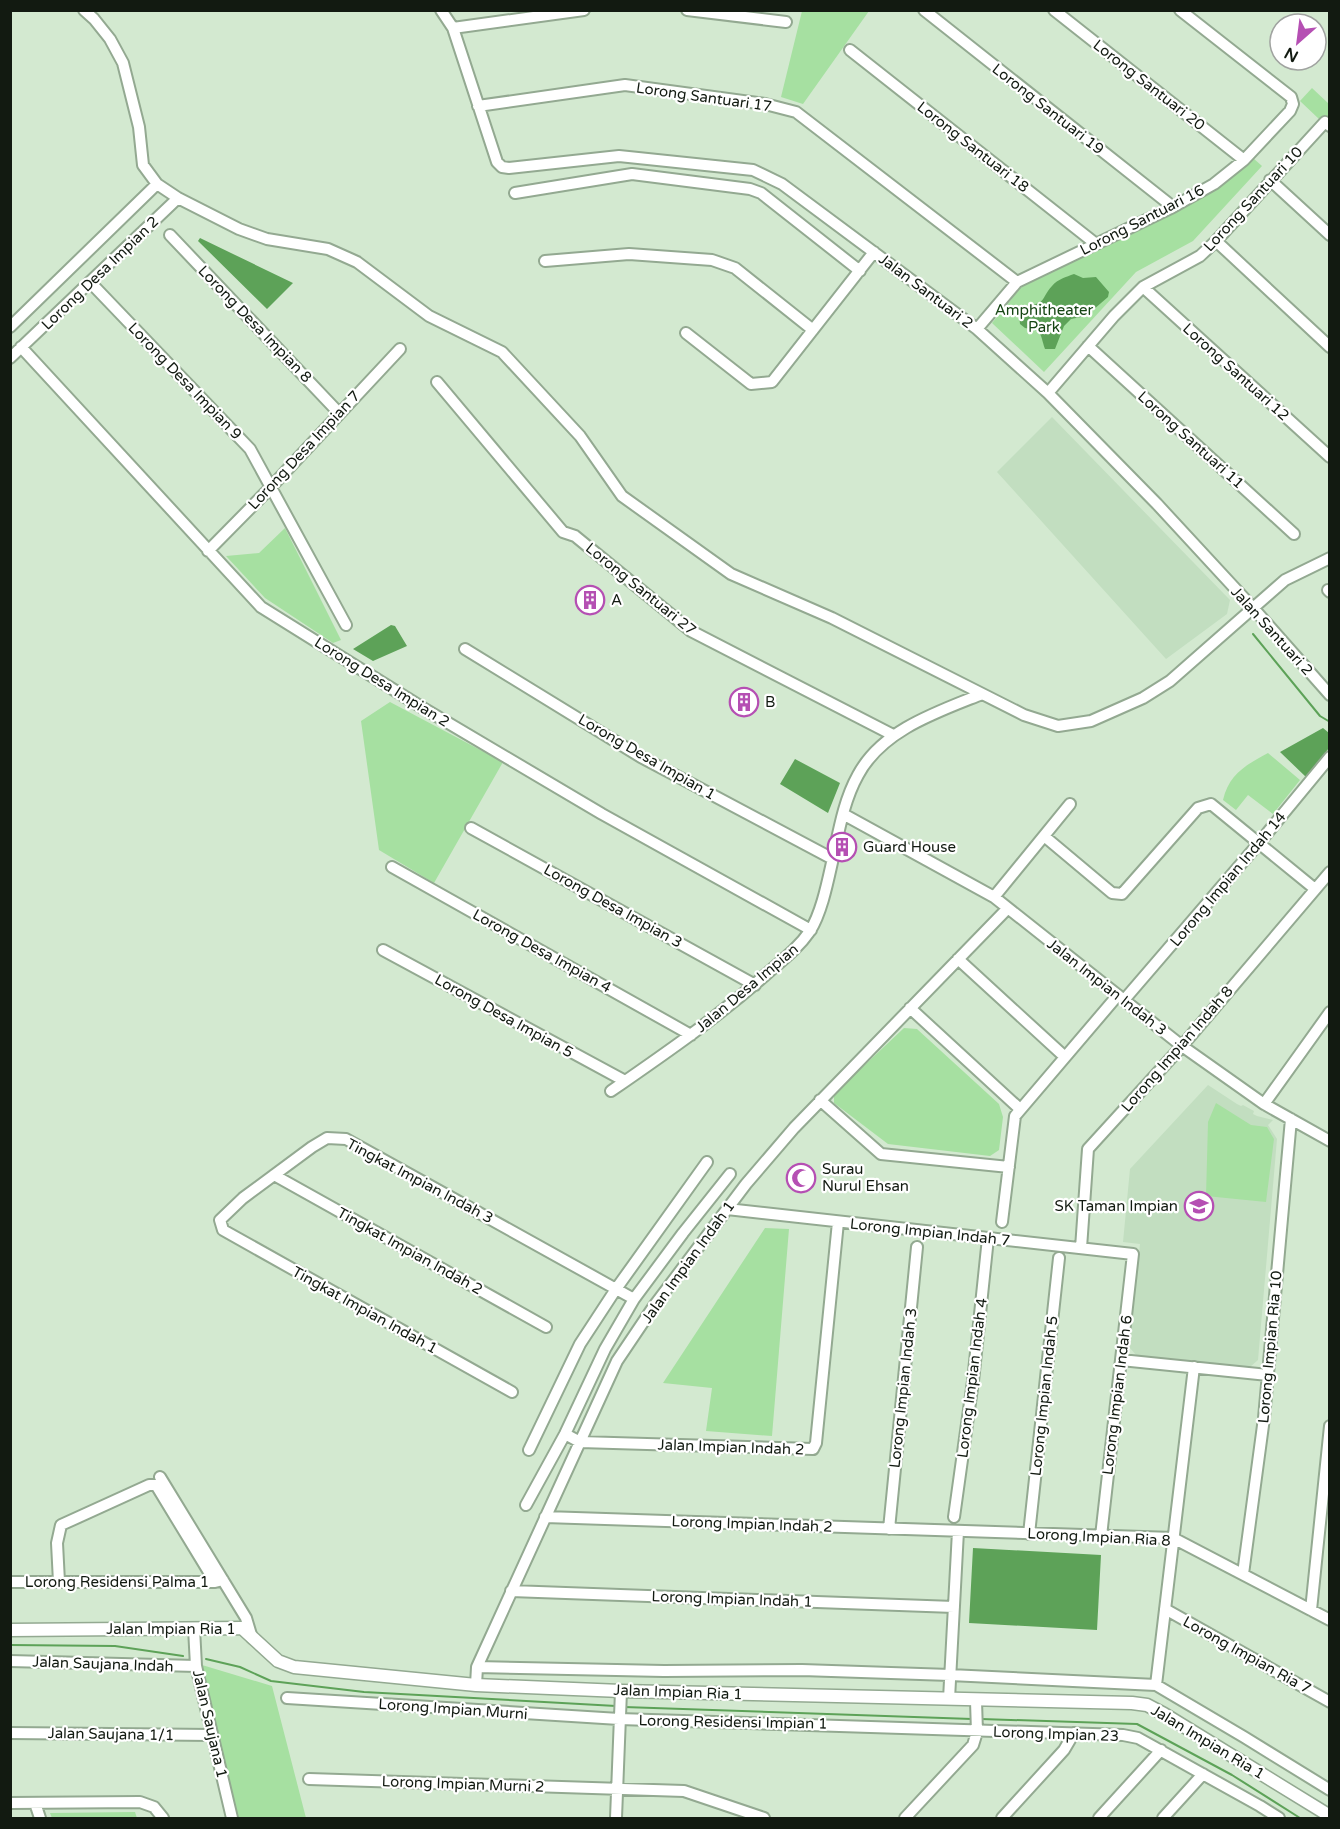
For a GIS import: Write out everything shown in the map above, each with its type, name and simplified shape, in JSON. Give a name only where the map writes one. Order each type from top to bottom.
[{"type":"street","points":[[84,10],[110,39],[123,63],[138,127],[143,165],[157,184],[178,198],[239,229],[267,239],[328,249],[357,262],[429,316],[502,352],[580,436],[622,496],[731,574],[832,618],[1024,714],[1058,726],[1091,721],[1143,698],[1170,681],[1285,580],[1329,558]]},
{"type":"street","points":[[441,10],[453,28],[478,106]]},
{"type":"street","points":[[453,28],[584,10]]},
{"type":"street","points":[[687,10],[786,22]]},
{"type":"street","name":"Lorong Santuari 19","points":[[924,10],[1173,207]]},
{"type":"street","name":"Lorong Santuari 20","points":[[1054,10],[1244,160]]},
{"type":"street","name":"Lorong Santuari 16","points":[[977,329],[1017,282],[1173,207],[1214,184],[1244,160],[1290,111],[1293,104],[1291,97],[1180,10]]},
{"type":"street","name":"Lorong Santuari 18","points":[[850,50],[1096,244]]},
{"type":"street","name":"Lorong Santuari 17","points":[[478,106],[625,85],[765,104],[796,112],[1017,282]]},
{"type":"street","name":"Jalan Santuari 2","points":[[478,106],[497,162],[502,167],[619,156],[753,170],[782,184],[977,329],[1048,393],[1254,609],[1329,695]]},
{"type":"street","name":"Lorong Santuari 10","points":[[1048,393],[1114,316],[1143,287],[1200,256],[1270,180],[1327,124]]},
{"type":"street","points":[[515,193],[632,174],[750,189],[762,194],[860,271]]},
{"type":"street","points":[[1270,180],[1329,235]]},
{"type":"street","points":[[10,327],[157,184]]},
{"type":"street","name":"Lorong Desa Impian 2","points":[[10,358],[178,198]]},
{"type":"street","name":"Lorong Desa Impian 8","points":[[170,235],[339,413]]},
{"type":"street","points":[[1216,241],[1329,347]]},
{"type":"street","points":[[686,333],[751,384],[772,382],[874,252]]},
{"type":"street","points":[[545,261],[629,254],[712,260],[724,263],[735,268],[813,330]]},
{"type":"street","name":"Lorong Desa Impian 9","points":[[90,282],[250,449],[346,625]]},
{"type":"street","name":"Lorong Santuari 12","points":[[1143,287],[1329,457]]},
{"type":"street","name":"Lorong Santuari 11","points":[[1088,346],[1294,534]]},
{"type":"street","name":"Lorong Desa Impian 2","points":[[21,347],[261,607],[413,702],[602,814],[811,930]]},
{"type":"street","name":"Lorong Desa Impian 7","points":[[208,551],[400,349]]},
{"type":"street","name":"Lorong Santuari 27","points":[[438,382],[563,532],[575,536],[691,631],[893,735]]},
{"type":"street","name":"Lorong Desa Impian 1","points":[[465,648],[641,757],[832,859]]},
{"type":"street","points":[[893,735],[942,710],[982,694]]},
{"type":"street","name":"Jalan Desa Impian","points":[[611,1091],[691,1035],[754,985],[796,948],[811,930],[825,891],[843,814],[859,774],[893,735]]},
{"type":"street","name":"Lorong Impian Indah 14","points":[[1020,1109],[1259,843],[1329,757]]},
{"type":"street","points":[[994,897],[1070,804]]},
{"type":"street","points":[[1044,836],[1112,893],[1122,894],[1198,807],[1211,804],[1315,890]]},
{"type":"street","name":"Jalan Impian Indah 3","points":[[843,814],[994,897],[1182,1046],[1264,1104],[1328,1138]]},
{"type":"street","name":"Lorong Desa Impian 3","points":[[471,828],[754,985]]},
{"type":"street","name":"Lorong Desa Impian 4","points":[[393,867],[691,1035]]},
{"type":"street","name":"Lorong Impian Indah 8","points":[[1081,1248],[1088,1149],[1182,1046],[1329,872]]},
{"type":"street","name":"Jalan Impian Indah 1","points":[[476,1685],[477,1667],[617,1361],[654,1306],[746,1184],[820,1100],[1008,908]]},
{"type":"street","name":"Lorong Desa Impian 5","points":[[384,950],[625,1081]]},
{"type":"street","points":[[958,959],[1065,1057]]},
{"type":"street","points":[[910,1008],[1020,1109],[1015,1116],[1002,1222]]},
{"type":"street","points":[[1264,1104],[1329,1012]]},
{"type":"street","points":[[820,1100],[881,1154],[1009,1167]]},
{"type":"street","name":"Lorong Impian Ria 10","points":[[1243,1574],[1268,1375],[1291,1119]]},
{"type":"street","name":"Tingkat Impian Indah 3","points":[[220,1226],[220,1220],[243,1198],[327,1138],[346,1139],[634,1299]]},
{"type":"street","points":[[529,1450],[580,1344],[616,1289],[707,1162]]},
{"type":"street","name":"Jalan Impian Indah 1","points":[[526,1505],[634,1299],[730,1174]]},
{"type":"street","name":"Tingkat Impian Indah 2","points":[[274,1175],[546,1326]]},
{"type":"street","name":"Lorong Impian Indah 7","points":[[727,1209],[1133,1254]]},
{"type":"street","name":"Jalan Impian Indah 2","points":[[565,1434],[580,1442],[813,1449],[816,1443],[838,1222]]},
{"type":"street","name":"Tingkat Impian Indah 1","points":[[220,1226],[223,1230],[512,1392]]},
{"type":"street","name":"Lorong Impian Indah 4","points":[[954,1517],[973,1381],[988,1238]]},
{"type":"street","name":"Lorong Impian Indah 3","points":[[889,1529],[917,1247]]},
{"type":"street","name":"Lorong Impian Indah 6","points":[[1101,1536],[1133,1254]]},
{"type":"street","name":"Lorong Impian Indah 5","points":[[1029,1534],[1059,1258]]},
{"type":"street","points":[[1121,1360],[1268,1375]]},
{"type":"street","points":[[1156,1685],[1194,1367]]},
{"type":"street","points":[[1311,1610],[1329,1426]]},
{"type":"street","points":[[160,1477],[219,1581]]},
{"type":"street","points":[[59,1582],[57,1543],[61,1525],[148,1485],[156,1485],[246,1618],[252,1638]]},
{"type":"street","name":"Lorong Impian Indah 2","points":[[545,1518],[958,1531]]},
{"type":"street","points":[[949,1699],[958,1531]]},
{"type":"street","name":"Lorong Impian Ria 8","points":[[958,1531],[1173,1538],[1329,1620]]},
{"type":"street","name":"Lorong Residensi Palma 1","points":[[10,1582],[219,1581]]},
{"type":"street","name":"Lorong Impian Indah 1","points":[[511,1592],[954,1607]]},
{"type":"street","name":"Lorong Impian Ria 7","points":[[1166,1609],[1329,1702]]},
{"type":"street","name":"Jalan Saujana 1","points":[[194,1628],[196,1666],[232,1818]]},
{"type":"street","name":"Jalan Impian Ria 1","points":[[10,1630],[242,1628],[278,1661],[294,1667],[476,1685],[621,1696],[949,1699],[976,1716],[1132,1703],[1147,1705],[1329,1816]]},
{"type":"street","name":"Jalan Saujana Indah","points":[[10,1661],[196,1666]]},
{"type":"street","name":"Jalan Impian Ria 1","points":[[477,1667],[664,1671],[802,1670],[1156,1685],[1329,1790]]},
{"type":"street","points":[[616,1818],[621,1696]]},
{"type":"street","name":"Lorong Impian Murni","points":[[286,1698],[620,1716]]},
{"type":"street","name":"Lorong Residensi Impian 1","points":[[620,1716],[848,1725]]},
{"type":"street","points":[[905,1818],[973,1745],[976,1716]]},
{"type":"street","name":"Lorong Impian 23","points":[[848,1725],[976,1716],[1074,1734],[1123,1735],[1138,1738],[1279,1818]]},
{"type":"street","name":"Jalan Saujana 1/1","points":[[10,1733],[212,1735]]},
{"type":"street","points":[[1002,1818],[1064,1750],[1074,1734]]},
{"type":"street","points":[[1099,1818],[1161,1750]]},
{"type":"street","points":[[1163,1818],[1203,1774]]},
{"type":"street","name":"Lorong Impian Murni 2","points":[[309,1779],[684,1791],[764,1818]]},
{"type":"street","points":[[10,1803],[140,1802],[154,1807],[163,1818]]},
{"type":"street","points":[[35,1803],[40,1818]]},
{"type":"shaded area","points":[[200,238],[293,283],[267,309],[198,241]]},
{"type":"shaded area","points":[[1074,274],[1083,278],[1096,277],[1109,292],[1108,297],[1086,316],[1071,319],[1064,326],[1055,349],[1045,349],[1040,334],[1020,324],[1019,315],[1025,306],[1043,300],[1048,290],[1062,278]]},
{"type":"shaded area","points":[[1052,417],[1230,600],[1227,614],[1166,659],[997,472]]},
{"type":"shaded area","points":[[391,625],[395,626],[407,646],[373,661],[353,649]]},
{"type":"shaded area","points":[[1323,728],[1329,733],[1329,748],[1306,777],[1280,752]]},
{"type":"shaded area","points":[[795,759],[840,783],[828,813],[780,784]]},
{"type":"shaded area","name":"SK Taman Impian","points":[[1208,1085],[1237,1104],[1254,1111],[1253,1114],[1273,1120],[1268,1125],[1277,1139],[1258,1360],[1250,1367],[1137,1356],[1129,1347],[1140,1244],[1123,1242],[1130,1169]]},
{"type":"shaded area","points":[[973,1548],[1101,1555],[1097,1630],[969,1623]]},
{"type":"green space","points":[[802,11],[869,11],[803,104],[781,97]]},
{"type":"green space","points":[[1312,88],[1329,104],[1329,118],[1319,119],[1300,101]]},
{"type":"green space","name":"Amphitheater Park","points":[[1253,158],[1262,166],[1193,241],[1136,272],[1044,372],[992,323],[1023,285],[1185,205]]},
{"type":"green space","points":[[285,528],[341,640],[333,643],[265,598],[226,556],[259,553]]},
{"type":"green space","points":[[390,702],[503,762],[434,883],[379,850],[361,721]]},
{"type":"green space","points":[[1268,753],[1300,780],[1273,814],[1248,795],[1236,810],[1223,800],[1229,783],[1246,766]]},
{"type":"green space","points":[[904,1028],[917,1029],[999,1104],[1003,1117],[999,1150],[990,1156],[888,1144],[834,1103],[834,1094]]},
{"type":"green space","points":[[1216,1103],[1251,1125],[1267,1127],[1274,1139],[1266,1202],[1206,1196],[1208,1122]]},
{"type":"green space","points":[[765,1228],[789,1229],[772,1436],[706,1431],[712,1388],[663,1383]]},
{"type":"green space","points":[[202,1665],[272,1686],[306,1818],[238,1818]]},
{"type":"green space","points":[[135,1812],[137,1818],[52,1818],[50,1813]]},
{"type":"waterway","points":[[1253,634],[1320,716],[1330,722]]},
{"type":"waterway","points":[[10,1645],[115,1646],[183,1656]]},
{"type":"waterway","points":[[206,1659],[240,1667],[271,1681],[364,1692],[616,1706]]},
{"type":"waterway","points":[[624,1707],[972,1719]]},
{"type":"waterway","points":[[981,1719],[1137,1724],[1232,1775],[1300,1818]]},
{"type":"place","name":"A","points":[[590,600]]},
{"type":"place","name":"B","points":[[744,702]]},
{"type":"place","name":"Guard House","points":[[842,847]]},
{"type":"place","name":"Surau Nurul Ehsan","points":[[801,1178]]},
{"type":"place","name":"SK Taman Impian","points":[[1199,1206]]}]
